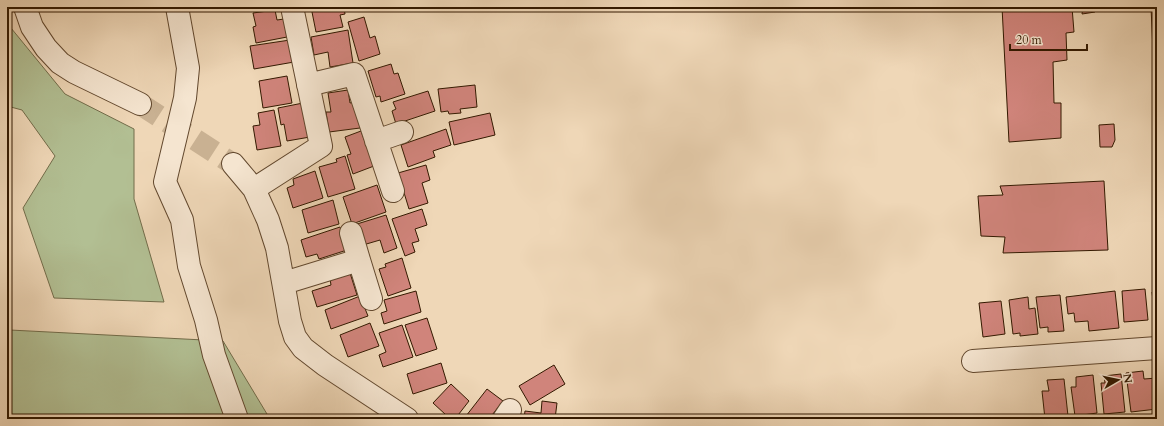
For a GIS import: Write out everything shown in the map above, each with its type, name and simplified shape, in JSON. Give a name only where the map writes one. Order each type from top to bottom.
[{"type":"street","points":[[25,7],[32,27],[46,48],[60,63],[74,72],[140,104]]},
{"type":"street","points":[[178,7],[188,68],[185,98],[165,182],[182,220],[189,266],[206,320],[214,355],[237,419]]},
{"type":"street","points":[[254,189],[321,146],[292,7]]},
{"type":"street","points":[[308,84],[354,74],[393,191]]},
{"type":"street","points":[[376,141],[402,132]]},
{"type":"street","points":[[233,164],[254,189],[268,220],[277,248],[290,321],[295,337],[304,348],[325,364],[407,419]]},
{"type":"street","points":[[351,233],[372,298]]},
{"type":"street","points":[[284,283],[359,260]]},
{"type":"street","points":[[973,362],[1157,348]]},
{"type":"green space","points":[[7,27],[11,28],[65,94],[134,129],[134,199],[164,302],[54,298],[23,208],[55,156],[22,110],[7,106]]},
{"type":"green space","points":[[10,330],[223,341],[270,419],[7,419],[7,333]]},
{"type":"building","points":[[311,7],[344,7],[345,14],[340,15],[343,27],[316,32]]},
{"type":"building","points":[[1002,7],[1072,7],[1074,32],[1066,33],[1067,60],[1053,62],[1054,103],[1061,103],[1061,138],[1009,142]]},
{"type":"building","points":[[1083,7],[1094,7],[1095,12],[1082,14]]},
{"type":"building","points":[[1151,7],[1157,7],[1157,137]]},
{"type":"building","points":[[275,10],[277,20],[284,19],[287,37],[256,43],[253,27],[256,26],[253,13]]},
{"type":"building","points":[[364,17],[370,38],[375,36],[380,54],[359,61],[348,22]]},
{"type":"building","points":[[348,30],[353,63],[330,67],[328,52],[314,55],[311,37]]},
{"type":"building","points":[[290,40],[294,62],[254,69],[250,46]]},
{"type":"building","points":[[391,64],[394,74],[398,73],[405,94],[381,102],[380,96],[376,97],[368,71]]},
{"type":"building","points":[[287,76],[292,103],[263,108],[259,81]]},
{"type":"building","points":[[475,85],[477,107],[460,109],[461,113],[449,114],[448,111],[441,112],[438,89]]},
{"type":"building","points":[[348,90],[350,103],[354,102],[356,113],[358,113],[360,128],[329,132],[326,112],[331,112],[328,93]]},
{"type":"building","points":[[428,91],[435,111],[396,124],[392,111],[396,109],[393,102]]},
{"type":"building","points":[[303,103],[310,137],[287,141],[284,124],[281,125],[278,108]]},
{"type":"building","points":[[274,110],[281,146],[257,150],[253,126],[260,125],[258,113]]},
{"type":"building","points":[[490,113],[495,135],[454,145],[449,122]]},
{"type":"building","points":[[1114,124],[1115,140],[1112,147],[1100,147],[1099,125]]},
{"type":"building","points":[[446,129],[451,145],[433,151],[435,157],[408,167],[401,145]]},
{"type":"building","points":[[361,131],[374,166],[353,174],[347,155],[351,154],[345,137]]},
{"type":"building","points":[[345,156],[355,189],[328,197],[319,167],[337,162],[336,159]]},
{"type":"building","points":[[426,165],[430,180],[422,183],[428,203],[409,209],[398,173]]},
{"type":"building","points":[[315,171],[323,198],[293,208],[287,188],[294,185],[293,179]]},
{"type":"building","points":[[1104,181],[1108,250],[1003,253],[1005,237],[981,236],[978,196],[1003,195],[1000,186]]},
{"type":"building","points":[[377,185],[386,212],[352,224],[343,197]]},
{"type":"building","points":[[333,200],[339,224],[308,233],[302,210]]},
{"type":"building","points":[[422,209],[427,225],[415,229],[419,241],[412,243],[415,252],[405,256],[392,219]]},
{"type":"building","points":[[386,215],[397,248],[384,253],[380,240],[363,245],[357,224]]},
{"type":"building","points":[[340,227],[347,250],[319,259],[317,254],[306,257],[301,240]]},
{"type":"building","points":[[402,258],[411,288],[388,296],[379,269],[386,267],[385,264]]},
{"type":"building","points":[[350,273],[357,295],[317,307],[312,291],[331,285],[330,279]]},
{"type":"building","points":[[1145,289],[1148,320],[1124,322],[1122,291]]},
{"type":"building","points":[[416,291],[421,312],[384,324],[381,313],[387,311],[384,300]]},
{"type":"building","points":[[1115,291],[1119,328],[1089,331],[1088,321],[1075,322],[1074,313],[1068,314],[1066,297]]},
{"type":"building","points":[[1157,291],[1157,318],[1155,318],[1152,292]]},
{"type":"building","points":[[1060,295],[1064,331],[1048,332],[1048,327],[1040,328],[1036,297]]},
{"type":"building","points":[[360,296],[368,316],[331,329],[325,310]]},
{"type":"building","points":[[1028,297],[1029,309],[1035,308],[1038,334],[1020,336],[1020,333],[1013,334],[1009,300]]},
{"type":"building","points":[[1001,301],[1005,334],[983,337],[979,303]]},
{"type":"building","points":[[427,318],[437,349],[416,356],[405,325]]},
{"type":"building","points":[[370,323],[379,346],[348,357],[340,335]]},
{"type":"building","points":[[402,325],[413,357],[383,367],[379,355],[386,352],[379,333]]},
{"type":"building","points":[[441,363],[447,383],[413,394],[407,374]]},
{"type":"building","points":[[554,365],[565,384],[530,405],[519,386]]},
{"type":"building","points":[[1143,371],[1144,379],[1157,378],[1157,409],[1131,412],[1126,373]]},
{"type":"building","points":[[1121,374],[1125,412],[1104,414],[1101,383],[1105,383],[1104,376]]},
{"type":"building","points":[[1093,375],[1097,413],[1075,416],[1071,387],[1076,387],[1076,377]]},
{"type":"building","points":[[1064,379],[1068,416],[1045,419],[1042,391],[1049,391],[1047,380]]},
{"type":"building","points":[[451,384],[469,401],[455,419],[443,419],[446,415],[433,403]]},
{"type":"building","points":[[487,389],[503,401],[489,419],[469,419],[466,416]]},
{"type":"building","points":[[542,401],[557,403],[555,419],[524,419],[525,411],[541,413]]},
{"type":"tunnel","points":[[140,104],[233,164]]}]
